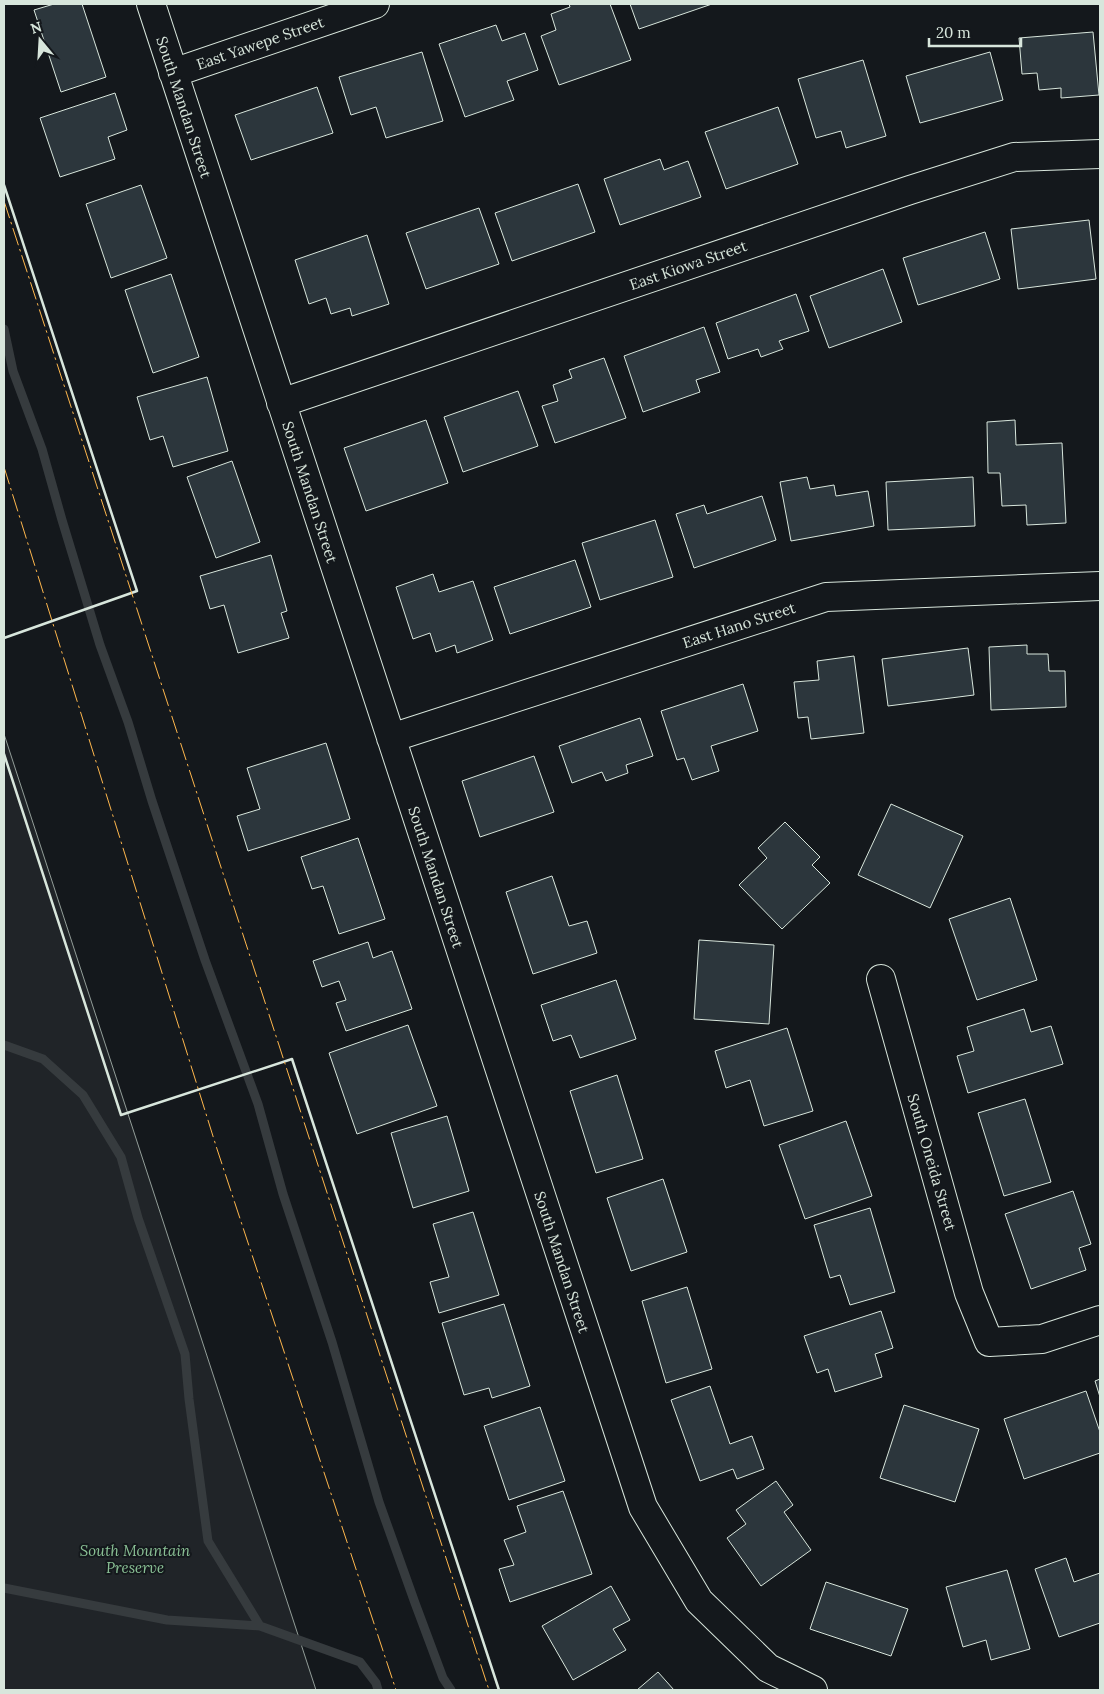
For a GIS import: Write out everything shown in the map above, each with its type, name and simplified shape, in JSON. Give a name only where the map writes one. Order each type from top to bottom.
[{"type":"street","name":"South Mandan Street","points":[[151,4],[643,1507],[699,1601],[768,1668],[813,1690]]},
{"type":"street","name":"East Yawepe Street","points":[[173,73],[375,4]]},
{"type":"street","name":"East Kiowa Street","points":[[282,403],[892,196],[1014,157],[1100,154]]},
{"type":"street","name":"East Hano Street","points":[[391,738],[826,597],[1100,586]]},
{"type":"street","name":"South Oneida Street","points":[[881,979],[969,1293],[989,1342],[1042,1339],[1100,1320]]},
{"type":"green space","name":"South Mountain Preserve","points":[[4,734],[316,1690],[4,1690]]},
{"type":"building","points":[[54,4],[82,4],[106,77],[61,92],[34,10]]},
{"type":"building","points":[[569,4],[610,4],[631,60],[559,85],[541,36],[556,30],[551,14],[570,7]]},
{"type":"building","points":[[630,4],[712,4],[639,29]]},
{"type":"building","points":[[496,25],[502,41],[525,33],[538,70],[507,81],[514,100],[465,117],[439,44]]},
{"type":"building","points":[[1093,32],[1099,95],[1061,98],[1061,88],[1039,90],[1037,73],[1022,74],[1019,38]]},
{"type":"building","points":[[422,52],[443,121],[386,138],[376,107],[351,115],[339,77]]},
{"type":"building","points":[[990,52],[1003,100],[920,123],[906,76]]},
{"type":"building","points":[[863,60],[886,136],[846,148],[841,131],[816,138],[798,79]]},
{"type":"building","points":[[317,87],[333,133],[251,160],[235,115]]},
{"type":"building","points":[[115,93],[127,130],[108,137],[115,159],[60,177],[40,118]]},
{"type":"building","points":[[778,107],[798,164],[726,189],[705,132]]},
{"type":"building","points":[[660,159],[664,170],[688,161],[701,197],[620,225],[604,179]]},
{"type":"building","points":[[578,184],[595,232],[512,261],[495,213]]},
{"type":"building","points":[[141,185],[167,258],[111,278],[86,204]]},
{"type":"building","points":[[479,208],[499,264],[426,289],[406,233]]},
{"type":"building","points":[[1089,220],[1096,279],[1018,289],[1011,229]]},
{"type":"building","points":[[985,232],[1000,279],[918,305],[903,258]]},
{"type":"building","points":[[367,235],[389,304],[352,316],[350,308],[331,314],[326,298],[309,304],[295,260]]},
{"type":"building","points":[[883,269],[902,322],[829,348],[810,296]]},
{"type":"building","points":[[171,274],[199,357],[153,373],[125,290]]},
{"type":"building","points":[[796,294],[809,331],[779,341],[783,349],[761,357],[758,349],[728,359],[716,323]]},
{"type":"building","points":[[704,327],[720,372],[696,380],[700,392],[643,412],[624,356]]},
{"type":"building","points":[[604,358],[626,418],[555,443],[542,406],[558,401],[553,385],[572,378],[569,370]]},
{"type":"building","points":[[207,377],[228,451],[173,467],[163,436],[150,440],[137,397]]},
{"type":"building","points":[[518,391],[538,446],[463,472],[444,417]]},
{"type":"building","points":[[426,420],[448,483],[366,511],[344,448]]},
{"type":"building","points":[[1015,420],[1016,445],[1062,443],[1066,523],[1027,525],[1026,505],[1002,506],[1000,473],[988,473],[987,422]]},
{"type":"building","points":[[232,461],[260,542],[216,558],[187,477]]},
{"type":"building","points":[[807,477],[810,489],[834,485],[836,496],[868,491],[874,526],[791,541],[780,482]]},
{"type":"building","points":[[973,477],[975,526],[888,530],[886,482]]},
{"type":"building","points":[[762,496],[776,540],[694,568],[676,514],[704,505],[707,514]]},
{"type":"building","points":[[655,520],[673,577],[600,600],[582,543]]},
{"type":"building","points":[[271,555],[287,611],[281,613],[289,638],[238,653],[224,605],[210,609],[200,576]]},
{"type":"building","points":[[575,560],[591,607],[510,634],[494,587]]},
{"type":"building","points":[[433,574],[439,592],[473,581],[493,640],[457,653],[455,645],[436,652],[430,633],[413,639],[396,587]]},
{"type":"building","points":[[1027,645],[1027,654],[1048,654],[1049,671],[1065,671],[1066,707],[991,710],[989,647]]},
{"type":"building","points":[[968,648],[974,695],[888,706],[882,659]]},
{"type":"building","points":[[854,656],[864,733],[811,739],[808,717],[798,718],[794,682],[819,680],[817,661]]},
{"type":"building","points":[[743,684],[758,731],[711,746],[719,771],[692,780],[684,758],[677,760],[661,711]]},
{"type":"building","points":[[640,718],[653,756],[626,765],[628,773],[606,781],[602,772],[572,783],[559,746]]},
{"type":"building","points":[[326,743],[350,819],[248,851],[237,816],[260,809],[247,768]]},
{"type":"building","points":[[534,756],[554,812],[480,837],[462,781]]},
{"type":"building","points":[[891,804],[963,836],[930,908],[858,875]]},
{"type":"building","points":[[785,822],[820,857],[812,865],[830,883],[782,929],[739,885],[767,858],[758,848]]},
{"type":"building","points":[[358,838],[385,919],[339,934],[323,886],[312,889],[301,857]]},
{"type":"building","points":[[552,876],[569,926],[587,921],[597,953],[533,974],[506,892]]},
{"type":"building","points":[[1010,898],[1037,980],[977,1000],[949,919]]},
{"type":"building","points":[[699,940],[774,945],[769,1024],[694,1019]]},
{"type":"building","points":[[368,942],[373,958],[392,951],[412,1009],[346,1031],[336,1003],[346,1000],[339,981],[322,987],[313,961]]},
{"type":"building","points":[[616,980],[636,1039],[580,1058],[571,1035],[553,1041],[541,1005]]},
{"type":"building","points":[[1024,1009],[1031,1032],[1051,1026],[1063,1064],[968,1093],[957,1056],[974,1051],[967,1027]]},
{"type":"building","points":[[408,1025],[437,1106],[357,1134],[329,1053]]},
{"type":"building","points":[[787,1028],[813,1111],[764,1126],[750,1080],[726,1088],[715,1051]]},
{"type":"building","points":[[617,1075],[643,1159],[596,1173],[570,1091]]},
{"type":"building","points":[[1025,1099],[1051,1182],[1004,1196],[978,1113]]},
{"type":"building","points":[[447,1116],[469,1191],[413,1208],[391,1133]]},
{"type":"building","points":[[846,1121],[872,1196],[805,1219],[779,1145]]},
{"type":"building","points":[[663,1179],[687,1252],[631,1271],[607,1198]]},
{"type":"building","points":[[1073,1191],[1091,1244],[1079,1248],[1086,1270],[1031,1289],[1005,1214]]},
{"type":"building","points":[[870,1208],[895,1292],[850,1305],[840,1275],[830,1278],[814,1225]]},
{"type":"building","points":[[473,1212],[499,1295],[439,1313],[430,1282],[449,1277],[433,1224]]},
{"type":"building","points":[[687,1287],[712,1369],[666,1383],[642,1301]]},
{"type":"building","points":[[504,1304],[530,1386],[492,1398],[489,1388],[464,1395],[442,1323]]},
{"type":"building","points":[[881,1311],[893,1348],[875,1354],[882,1377],[835,1392],[828,1369],[817,1373],[804,1336]]},
{"type":"building","points":[[1100,1379],[1100,1397],[1095,1381]]},
{"type":"building","points":[[710,1386],[730,1444],[752,1436],[764,1469],[737,1479],[733,1469],[700,1481],[671,1400]]},
{"type":"building","points":[[1086,1391],[1100,1432],[1100,1453],[1024,1479],[1004,1419]]},
{"type":"building","points":[[904,1405],[979,1429],[955,1502],[880,1478]]},
{"type":"building","points":[[540,1407],[565,1481],[509,1500],[484,1426]]},
{"type":"building","points":[[776,1481],[793,1505],[784,1512],[811,1550],[761,1586],[727,1538],[746,1524],[736,1510]]},
{"type":"building","points":[[563,1491],[592,1574],[510,1602],[499,1569],[514,1565],[504,1540],[526,1532],[517,1506]]},
{"type":"building","points":[[1066,1558],[1074,1582],[1100,1573],[1100,1623],[1059,1637],[1035,1569]]},
{"type":"building","points":[[1007,1570],[1030,1649],[991,1660],[986,1640],[963,1647],[946,1587]]},
{"type":"building","points":[[826,1582],[908,1609],[891,1656],[810,1629]]},
{"type":"building","points":[[611,1586],[630,1620],[613,1629],[626,1650],[573,1680],[542,1626]]},
{"type":"building","points":[[658,1672],[674,1690],[637,1690]]},
{"type":"waterway","points":[[4,329],[13,371],[42,449],[100,645],[128,722],[205,960],[258,1104],[283,1194],[332,1342],[379,1502],[443,1678],[451,1690]]},
{"type":"waterway","points":[[4,1045],[43,1059],[83,1095],[121,1157],[138,1218],[185,1354],[189,1399],[208,1541],[260,1626],[360,1662],[376,1683],[378,1690]]},
{"type":"waterway","points":[[4,1588],[167,1620],[260,1626]]},
{"type":"wall","points":[[4,185],[137,591],[4,638]]},
{"type":"wall","points":[[4,754],[121,1115],[292,1059],[499,1690]]},
{"type":"power","points":[[4,201],[489,1690]]},
{"type":"power","points":[[4,467],[217,1149],[396,1690]]}]
